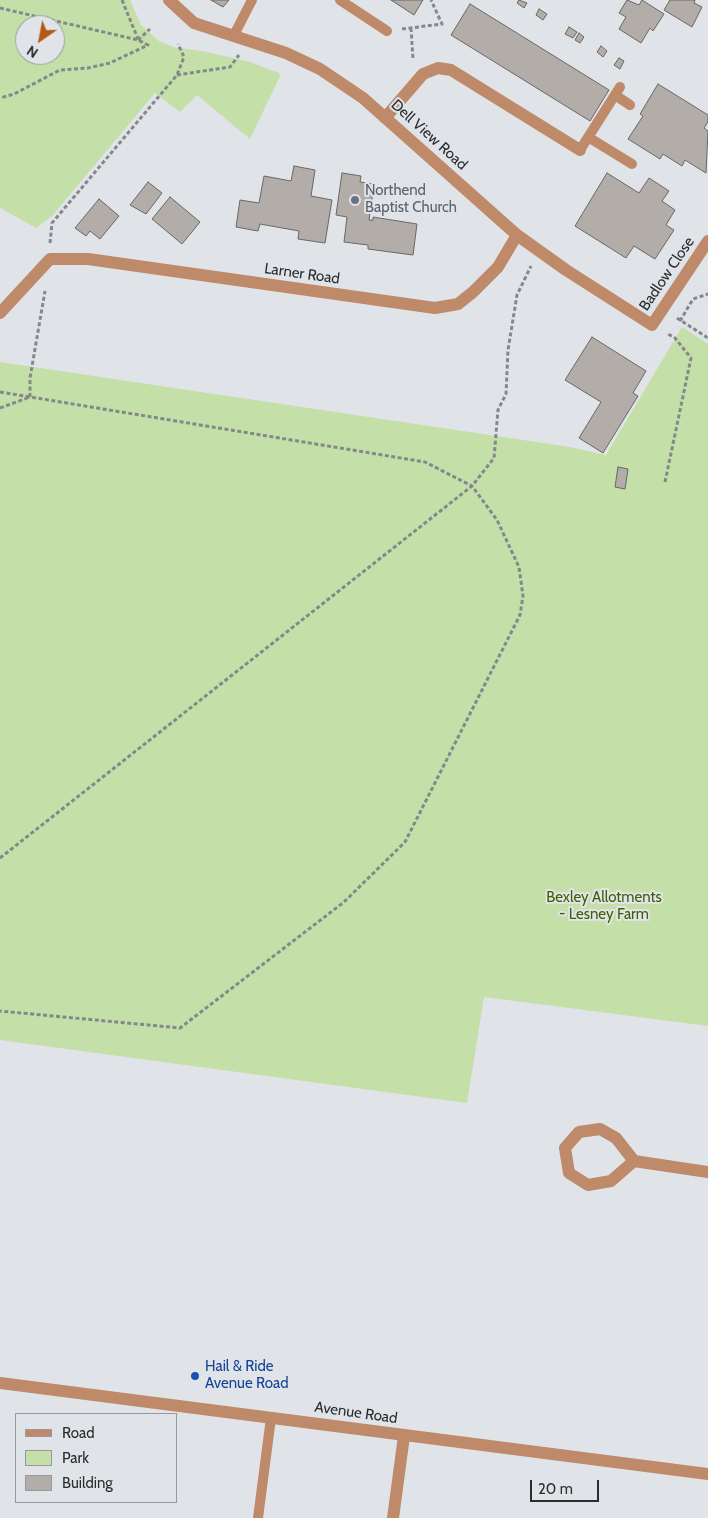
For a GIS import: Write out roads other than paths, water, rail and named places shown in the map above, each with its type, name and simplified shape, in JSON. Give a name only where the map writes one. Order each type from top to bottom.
[{"type":"street","name":"Dell View Road","points":[[169,0],[194,23],[286,52],[320,69],[364,98],[538,252],[652,325]]},
{"type":"street","points":[[385,118],[423,74],[438,68],[451,70],[580,150]]},
{"type":"street","name":"Larner Road","points":[[0,313],[50,259],[88,260],[435,308],[458,304],[474,292],[498,267],[517,235]]},
{"type":"street","name":"Badlow Close","points":[[652,325],[708,242]]},
{"type":"street","points":[[634,1161],[611,1181],[588,1185],[569,1173],[565,1148],[579,1132],[600,1128],[616,1138],[634,1161],[708,1172]]},
{"type":"street","name":"Avenue Road","points":[[0,1383],[708,1474]]},
{"type":"street","points":[[393,1518],[404,1436]]},
{"type":"lane","points":[[234,35],[252,0]]},
{"type":"lane","points":[[340,0],[387,31]]},
{"type":"lane","points":[[580,150],[617,91],[630,104]]},
{"type":"lane","points":[[588,136],[632,164]]},
{"type":"lane","points":[[258,1518],[271,1418]]},
{"type":"place","name":"Northend Baptist Church","points":[[355,200]]},
{"type":"place","name":"Hail & Ride Avenue Road","points":[[195,1376]]},
{"type":"park label","name":"Bexley Allotments - Lesney Farm","points":[[604,906]]}]
